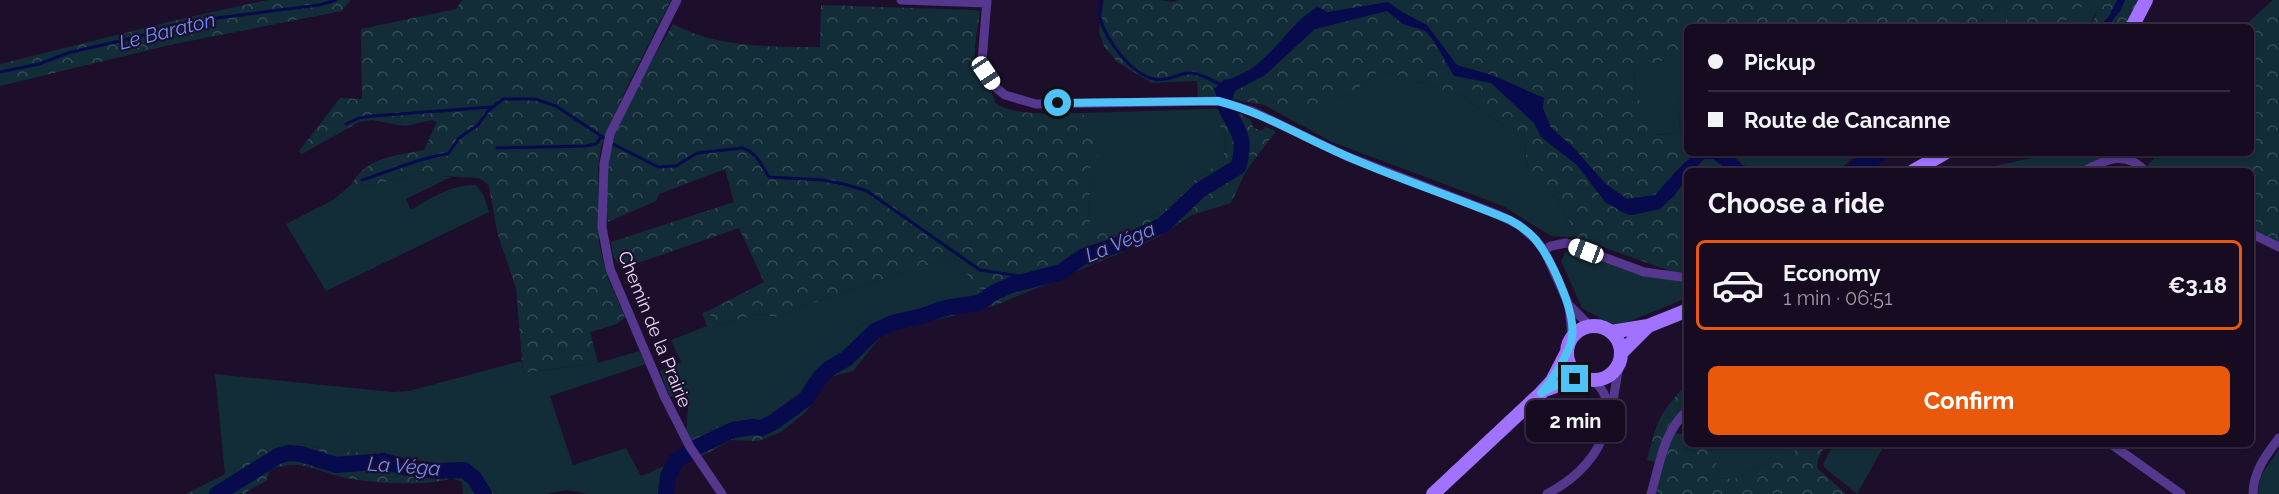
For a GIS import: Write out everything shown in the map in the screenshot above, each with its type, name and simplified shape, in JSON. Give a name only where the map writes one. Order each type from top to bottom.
[{"type":"main road","points":[[2134,24],[2146,0]]},
{"type":"main road","points":[[1918,168],[1940,156]]},
{"type":"main road","points":[[1611,332],[1648,326],[1684,312]]},
{"type":"main road","points":[[1433,494],[1552,381],[1572,338],[1580,330],[1598,326],[1611,332],[1620,345],[1620,358]]},
{"type":"main road","points":[[1541,393],[1558,384],[1586,379],[1603,379],[1613,373],[1620,358],[1648,326]]},
{"type":"main road","points":[[1567,352],[1568,362],[1573,371],[1586,379]]},
{"type":"street","name":"Chemin de la Prairie","points":[[677,0],[610,134],[604,164],[602,227],[606,255],[620,296],[672,414],[696,458],[722,494]]},
{"type":"street","points":[[901,0],[987,1],[982,61],[995,87],[1005,95],[1036,104],[1218,101],[1252,111],[1346,156],[1510,220],[1527,231],[1544,250],[1569,305],[1572,338]]},
{"type":"street","points":[[2090,168],[2103,161],[2121,157],[2132,160],[2141,168]]},
{"type":"street","points":[[2254,235],[2279,247]]},
{"type":"street","points":[[1544,250],[1566,243],[1644,272],[1684,277]]},
{"type":"street","points":[[1569,305],[1590,326]]},
{"type":"street","points":[[1547,494],[1563,486],[1592,457],[1599,446],[1611,418],[1620,358]]},
{"type":"street","points":[[1586,379],[1600,386],[1605,394],[1611,418]]},
{"type":"street","points":[[1651,494],[1668,436],[1675,423],[1684,414]]},
{"type":"street","points":[[2253,494],[2253,485],[2259,468],[2279,438]]},
{"type":"street","points":[[2115,447],[2181,494]]},
{"type":"green space","points":[[268,0],[351,0],[342,11],[174,44],[0,86],[0,64]]},
{"type":"green space","points":[[462,0],[671,0],[627,87],[601,146],[598,169],[599,243],[607,276],[625,317],[617,324],[590,332],[598,363],[523,373],[516,288],[497,232],[489,185],[479,178],[440,176],[429,172],[368,186],[352,184],[365,168],[374,163],[393,156],[424,150],[437,122],[432,120],[405,126],[372,120],[359,122],[302,154],[299,151],[340,98],[362,99],[361,29],[456,9]]},
{"type":"green space","points":[[1104,0],[1174,2],[1179,0],[2086,0],[2087,3],[2062,24],[2003,24],[2009,15],[2002,4],[1983,19],[1968,24],[1684,24],[1684,54],[1669,56],[1655,65],[1633,65],[1636,94],[1657,135],[1681,132],[1677,105],[1684,94],[1684,156],[1741,156],[1745,165],[1744,168],[1684,168],[1684,276],[1578,238],[1557,199],[1528,171],[1524,140],[1462,96],[1381,70],[1349,95],[1290,111],[1284,116],[1265,105],[1229,99],[1198,98],[1197,81],[1152,83],[1117,62],[1104,46],[1099,32]]},
{"type":"green space","points":[[2086,0],[2107,0],[2091,22],[2062,24],[2087,3]]},
{"type":"green space","points":[[2107,0],[2139,0],[2127,24],[2092,24],[2097,11]]},
{"type":"green space","points":[[2273,0],[2279,0],[2279,247],[2254,233],[2254,168],[2150,168],[2148,165],[2156,156],[2254,156],[2254,24],[2246,24]]},
{"type":"green space","points":[[2002,4],[2009,15],[2003,24],[1970,24],[1987,17]]},
{"type":"green space","points":[[821,5],[980,11],[975,43],[976,67],[993,95],[995,103],[1025,112],[1083,113],[1098,157],[1089,170],[1090,234],[1130,224],[1158,213],[1179,197],[1185,186],[1215,165],[1225,151],[1226,143],[1224,133],[1209,109],[1236,112],[1251,120],[1253,127],[1261,131],[1266,127],[1276,131],[1246,171],[1231,203],[1192,215],[1156,238],[996,305],[890,331],[882,335],[853,371],[827,378],[806,412],[781,432],[758,441],[731,440],[700,457],[690,440],[714,427],[767,416],[792,400],[821,366],[853,343],[858,325],[882,322],[981,290],[952,257],[777,317],[759,314],[717,325],[708,311],[764,282],[739,228],[635,264],[619,263],[614,258],[611,242],[734,202],[725,169],[659,194],[656,201],[608,222],[607,175],[609,156],[616,133],[638,84],[673,24],[690,32],[726,42],[764,46],[820,47]]},
{"type":"green space","points":[[1684,54],[1684,96],[1677,105],[1681,132],[1656,135],[1636,94],[1633,65],[1655,65],[1669,56]]},
{"type":"green space","points":[[1381,70],[1462,96],[1524,140],[1528,171],[1557,199],[1578,238],[1551,236],[1503,206],[1332,142],[1284,116],[1289,111],[1349,95]]},
{"type":"green space","points":[[1209,109],[1224,133],[1226,143],[1225,151],[1215,165],[1185,186],[1170,206],[1158,213],[1130,224],[1090,235],[1089,170],[1083,113]]},
{"type":"green space","points":[[1741,156],[1855,156],[1841,168],[1748,168]]},
{"type":"green space","points":[[2106,156],[2081,168],[1992,168],[2036,157]]},
{"type":"green space","points":[[429,172],[451,177],[406,199],[411,210],[450,189],[476,185],[484,196],[489,212],[326,291],[286,224],[333,200],[352,184],[368,186]]},
{"type":"green space","points":[[1573,250],[1644,275],[1684,282],[1684,299],[1615,327],[1582,308],[1561,261],[1566,251]]},
{"type":"green space","points":[[952,257],[982,290],[882,322],[858,325],[853,343],[821,366],[792,400],[767,416],[714,427],[690,440],[686,432],[688,408],[681,396],[670,397],[660,371],[681,362],[671,340],[707,326],[702,313],[708,311],[717,325],[759,314],[777,317]]},
{"type":"green space","points":[[639,351],[646,364],[550,396],[573,465],[626,448],[641,476],[669,464],[664,474],[661,494],[588,494],[567,490],[546,494],[497,494],[483,476],[389,453],[335,451],[297,443],[225,474],[215,374],[392,392],[409,391],[521,361],[524,373],[598,363]]},
{"type":"green space","points":[[1684,386],[1684,408],[1669,425],[1655,462],[1647,460],[1659,420]]},
{"type":"green space","points":[[1674,433],[1684,435],[1684,447],[1713,447],[1719,479],[1738,478],[1748,471],[1773,461],[1783,461],[1798,447],[1824,447],[1818,459],[1817,468],[1846,494],[1656,494],[1663,461]]},
{"type":"green space","points":[[297,443],[335,451],[389,453],[466,466],[483,476],[497,494],[463,494],[462,482],[452,478],[429,482],[384,483],[346,478],[309,467],[291,465],[270,470],[266,481],[246,494],[186,494],[239,467],[239,449]]},
{"type":"green space","points":[[1713,447],[1798,447],[1783,461],[1773,461],[1748,471],[1738,478],[1719,479]]},
{"type":"green space","points":[[1832,447],[1883,447],[1857,494],[1823,464]]},
{"type":"green space","points":[[2279,449],[2279,494],[2258,494],[2260,477]]},
{"type":"shaded area","points":[[2117,0],[2125,0],[2121,10],[2109,24],[2102,24],[2109,16]]},
{"type":"shaded area","points":[[1388,2],[1427,25],[1457,65],[1492,75],[1544,98],[1543,108],[1551,128],[1572,146],[1605,183],[1627,199],[1655,195],[1693,156],[1733,156],[1746,168],[1725,168],[1713,159],[1704,159],[1696,168],[1684,168],[1684,182],[1660,209],[1632,215],[1626,214],[1605,202],[1577,165],[1541,137],[1534,123],[1491,83],[1454,76],[1433,40],[1425,31],[1403,24],[1387,11],[1315,29],[1265,75],[1235,91],[1230,101],[1217,97],[1214,89],[1255,66],[1300,20],[1317,7],[1328,12]]},
{"type":"shaded area","points":[[1860,156],[1890,156],[1874,168],[1846,168]]},
{"type":"waterway","name":"Le Baraton","points":[[0,72],[39,64],[68,53],[217,18],[319,5],[336,0]]},
{"type":"waterway","name":"Le Baraton","points":[[1101,0],[1100,18],[1108,36],[1128,63],[1145,76],[1159,80],[1194,73],[1220,84]]},
{"type":"waterway","name":"La Véga","points":[[666,494],[668,476],[676,461],[697,447],[733,430],[762,428],[774,422],[807,398],[820,377],[846,359],[875,331],[892,323],[945,308],[979,303],[1011,285],[1061,272],[1084,256],[1123,243],[1163,225],[1200,190],[1238,167],[1242,143],[1226,107],[1225,94],[1228,87]]},
{"type":"waterway","points":[[362,180],[415,162],[448,154],[459,138],[478,125],[487,112],[503,99],[535,99],[556,106],[604,138]]},
{"type":"waterway","points":[[346,124],[359,118],[372,116],[492,107]]},
{"type":"waterway","points":[[497,148],[586,146],[596,144],[602,136]]},
{"type":"waterway","points":[[613,144],[658,167],[676,166],[697,153],[742,148],[755,156],[769,177],[822,180],[867,191],[980,270],[1019,276],[1029,282]]},
{"type":"waterway","name":"La Véga","points":[[217,494],[278,456],[289,453],[301,454],[336,465],[384,461],[408,468],[437,471],[464,470],[474,478],[484,494]]},
{"type":"route","points":[[1058,103],[1218,101],[1252,111],[1321,146],[1510,220],[1527,231],[1544,250],[1569,305],[1572,338],[1552,381],[1541,393],[1558,384],[1575,379]]}]
